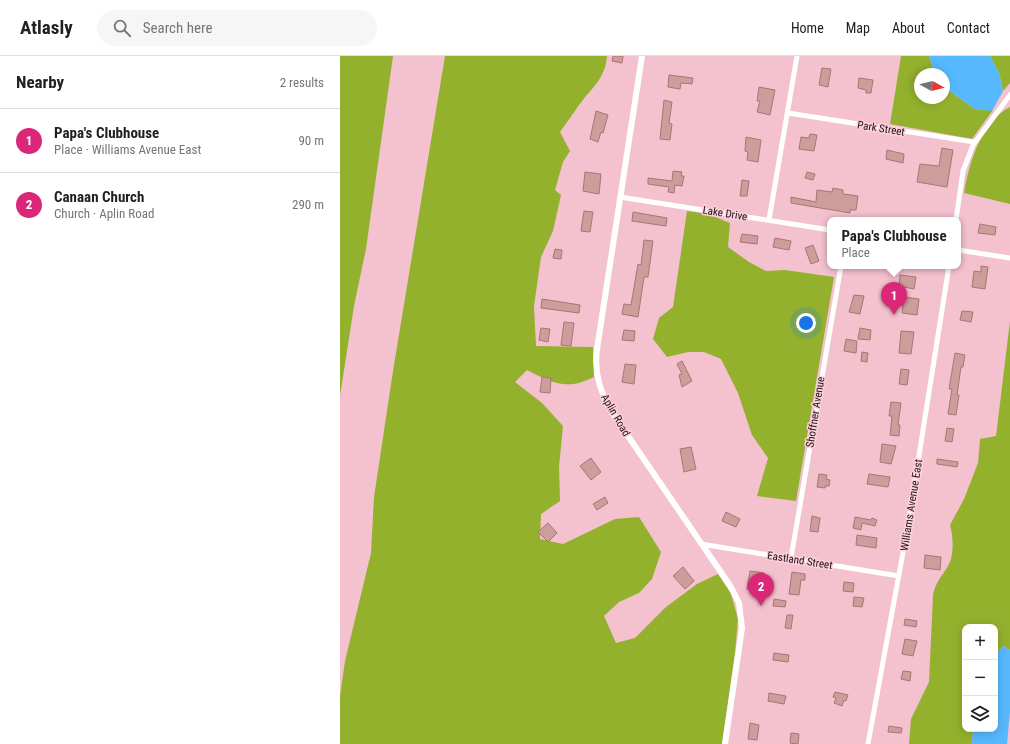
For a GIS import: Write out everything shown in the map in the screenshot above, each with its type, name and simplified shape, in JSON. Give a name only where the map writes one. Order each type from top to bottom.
[{"type":"street","name":"Aplin Road","points":[[642,56],[596,353],[598,379],[604,399],[610,411],[734,592],[742,619],[739,653],[725,744]]},
{"type":"street","points":[[769,220],[797,56]]},
{"type":"street","points":[[956,217],[963,171],[974,142],[1010,95]]},
{"type":"street","name":"Park Street","points":[[788,114],[974,142]]},
{"type":"street","name":"Lake Drive","points":[[620,197],[827,230]]},
{"type":"street","points":[[961,250],[1010,258]]},
{"type":"street","name":"Shoffner Avenue","points":[[791,558],[840,269]]},
{"type":"street","name":"Williams Avenue East","points":[[868,744],[899,576],[949,269]]},
{"type":"street","name":"Eastland Street","points":[[701,544],[899,576]]},
{"type":"green space","points":[[340,56],[393,56],[366,249],[354,306],[340,396]]},
{"type":"green space","points":[[445,56],[607,56],[605,68],[600,78],[560,132],[570,151],[563,162],[555,190],[561,195],[553,231],[541,257],[534,306],[536,346],[593,347],[594,377],[575,384],[560,384],[544,379],[527,370],[515,382],[542,403],[563,426],[559,467],[560,501],[541,514],[540,539],[563,544],[615,519],[639,517],[661,552],[652,579],[639,593],[619,602],[604,616],[616,643],[635,638],[666,607],[697,584],[718,574],[731,594],[738,619],[735,653],[722,744],[340,744],[340,696],[345,661],[371,553],[374,497],[393,371]]},
{"type":"green space","points":[[901,56],[929,56],[933,68],[914,68],[914,104],[950,104],[950,91],[975,109],[993,110],[972,139],[890,124]]},
{"type":"green space","points":[[990,56],[1010,56],[1010,83],[1003,91],[999,73]]},
{"type":"green space","points":[[1010,107],[1010,204],[964,193],[969,169],[978,144],[991,123]]},
{"type":"green space","points":[[687,211],[708,214],[730,223],[728,247],[749,262],[766,271],[785,270],[834,277],[796,501],[757,496],[768,458],[752,435],[738,393],[721,359],[704,352],[688,352],[667,357],[653,339],[659,318],[673,307]]},
{"type":"green space","points":[[1010,321],[1010,650],[1003,646],[998,652],[998,624],[962,624],[962,732],[973,732],[972,744],[909,744],[911,719],[929,682],[933,595],[936,584],[948,566],[951,558],[953,544],[950,525],[964,499],[978,463],[980,439],[996,436]]},
{"type":"water","points":[[929,56],[990,56],[999,73],[1003,91],[992,111],[975,109],[950,91],[950,68],[933,68]]},
{"type":"water","points":[[1003,646],[1010,650],[1010,711],[1007,744],[972,744],[973,732],[998,732],[998,652]]},
{"type":"building","points":[[613,56],[623,56],[622,63],[612,61]]},
{"type":"building","points":[[822,68],[831,69],[828,87],[819,85]]},
{"type":"building","points":[[669,75],[693,78],[692,84],[681,83],[680,89],[668,87]]},
{"type":"building","points":[[859,78],[873,80],[871,93],[866,93],[866,90],[858,88]]},
{"type":"building","points":[[759,87],[775,90],[770,115],[757,112],[760,101],[757,101]]},
{"type":"building","points":[[664,100],[672,102],[669,123],[672,124],[670,140],[660,139]]},
{"type":"building","points":[[596,111],[608,115],[603,133],[601,132],[598,142],[590,139]]},
{"type":"building","points":[[810,134],[817,135],[814,151],[799,149],[801,137],[809,138]]},
{"type":"building","points":[[746,137],[761,140],[758,162],[747,160],[748,152],[745,151]]},
{"type":"building","points":[[942,148],[953,150],[947,187],[917,182],[920,164],[939,166]]},
{"type":"building","points":[[887,150],[904,154],[903,163],[886,159]]},
{"type":"building","points":[[673,171],[682,172],[681,176],[684,176],[682,186],[675,185],[674,193],[668,192],[669,187],[648,184],[648,178],[672,181]]},
{"type":"building","points":[[585,172],[601,174],[599,194],[583,191]]},
{"type":"building","points":[[807,172],[815,174],[813,180],[805,178]]},
{"type":"building","points":[[742,180],[749,181],[747,196],[740,196]]},
{"type":"building","points":[[833,188],[843,190],[843,194],[858,196],[856,210],[850,210],[850,213],[791,203],[791,197],[816,202],[817,190],[832,192]]},
{"type":"building","points":[[584,211],[593,212],[590,232],[581,231]]},
{"type":"building","points":[[633,212],[667,218],[666,226],[632,221]]},
{"type":"building","points":[[980,224],[996,227],[995,235],[978,233]]},
{"type":"building","points":[[742,234],[758,236],[757,244],[740,242]]},
{"type":"building","points":[[775,238],[791,241],[789,250],[773,247]]},
{"type":"building","points":[[644,240],[653,241],[648,277],[644,277],[638,317],[622,314],[624,304],[631,305],[638,264],[641,265]]},
{"type":"building","points":[[813,245],[819,261],[811,264],[805,248]]},
{"type":"building","points":[[555,249],[562,250],[561,259],[553,258]]},
{"type":"building","points":[[981,266],[988,267],[985,289],[972,287],[974,271],[981,272]]},
{"type":"building","points":[[900,275],[916,277],[914,289],[899,286]]},
{"type":"building","points":[[854,295],[864,296],[860,314],[849,312]]},
{"type":"building","points":[[904,297],[919,299],[917,315],[902,313]]},
{"type":"building","points":[[542,299],[580,305],[579,313],[541,308]]},
{"type":"building","points":[[962,311],[973,312],[971,322],[960,320]]},
{"type":"building","points":[[564,322],[574,323],[571,346],[561,345]]},
{"type":"building","points":[[541,328],[550,329],[548,342],[539,340]]},
{"type":"building","points":[[860,328],[871,330],[870,340],[858,339]]},
{"type":"building","points":[[624,330],[635,331],[634,341],[622,340]]},
{"type":"building","points":[[901,331],[914,332],[911,354],[899,353]]},
{"type":"building","points":[[846,339],[857,341],[856,353],[844,351]]},
{"type":"building","points":[[862,352],[868,353],[867,362],[861,361]]},
{"type":"building","points":[[955,353],[965,355],[963,367],[961,367],[956,415],[948,414],[952,389],[949,389]]},
{"type":"building","points":[[682,361],[692,381],[682,387],[679,375],[682,374],[677,364]]},
{"type":"building","points":[[625,364],[636,365],[634,384],[622,382]]},
{"type":"building","points":[[901,369],[909,370],[907,385],[899,384]]},
{"type":"building","points":[[542,377],[551,378],[550,393],[540,392]]},
{"type":"building","points":[[891,402],[901,403],[898,425],[900,425],[899,436],[890,435],[892,416],[889,416]]},
{"type":"building","points":[[947,428],[954,429],[952,442],[945,441]]},
{"type":"building","points":[[882,444],[896,446],[891,464],[880,462]]},
{"type":"building","points":[[691,447],[696,469],[684,472],[680,449]]},
{"type":"building","points":[[591,458],[601,472],[591,480],[580,466]]},
{"type":"building","points":[[937,459],[958,462],[957,467],[937,464]]},
{"type":"building","points":[[819,474],[827,475],[826,479],[830,480],[829,486],[825,486],[825,488],[817,487]]},
{"type":"building","points":[[869,474],[890,477],[888,487],[867,484]]},
{"type":"building","points":[[605,497],[608,503],[597,510],[593,504]]},
{"type":"building","points":[[726,512],[740,519],[736,527],[722,521]]},
{"type":"building","points":[[812,516],[820,518],[818,532],[810,531]]},
{"type":"building","points":[[855,517],[871,520],[872,518],[877,520],[875,526],[862,523],[861,530],[853,528]]},
{"type":"building","points":[[548,523],[557,533],[548,542],[538,532]]},
{"type":"building","points":[[857,535],[877,538],[876,548],[856,545]]},
{"type":"building","points":[[925,555],[941,557],[940,570],[924,568]]},
{"type":"building","points":[[683,567],[694,581],[685,589],[673,576]]},
{"type":"building","points":[[750,571],[764,573],[761,591],[747,589]]},
{"type":"building","points":[[792,572],[805,574],[805,580],[801,580],[799,595],[789,594]]},
{"type":"building","points":[[844,582],[854,583],[853,592],[843,591]]},
{"type":"building","points":[[854,597],[864,598],[862,607],[853,606]]},
{"type":"building","points":[[774,599],[786,601],[785,607],[773,606]]},
{"type":"building","points":[[787,615],[793,615],[791,629],[785,628]]},
{"type":"building","points":[[905,619],[917,621],[916,627],[904,625]]},
{"type":"building","points":[[905,639],[917,641],[913,656],[902,654]]},
{"type":"building","points":[[774,653],[789,655],[788,662],[773,660]]},
{"type":"building","points":[[903,671],[911,672],[910,681],[901,679]]},
{"type":"building","points":[[835,692],[848,695],[842,706],[834,703],[836,698],[833,697]]},
{"type":"building","points":[[769,693],[786,696],[784,704],[768,701]]},
{"type":"building","points":[[750,723],[759,725],[757,740],[748,739]]},
{"type":"building","points":[[889,726],[902,728],[901,733],[888,732]]},
{"type":"building","points":[[791,733],[799,734],[798,744],[790,743]]},
{"type":"place","name":"Papa's Clubhouse","points":[[894,315]]},
{"type":"place","name":"Canaan Church","points":[[761,606]]}]
